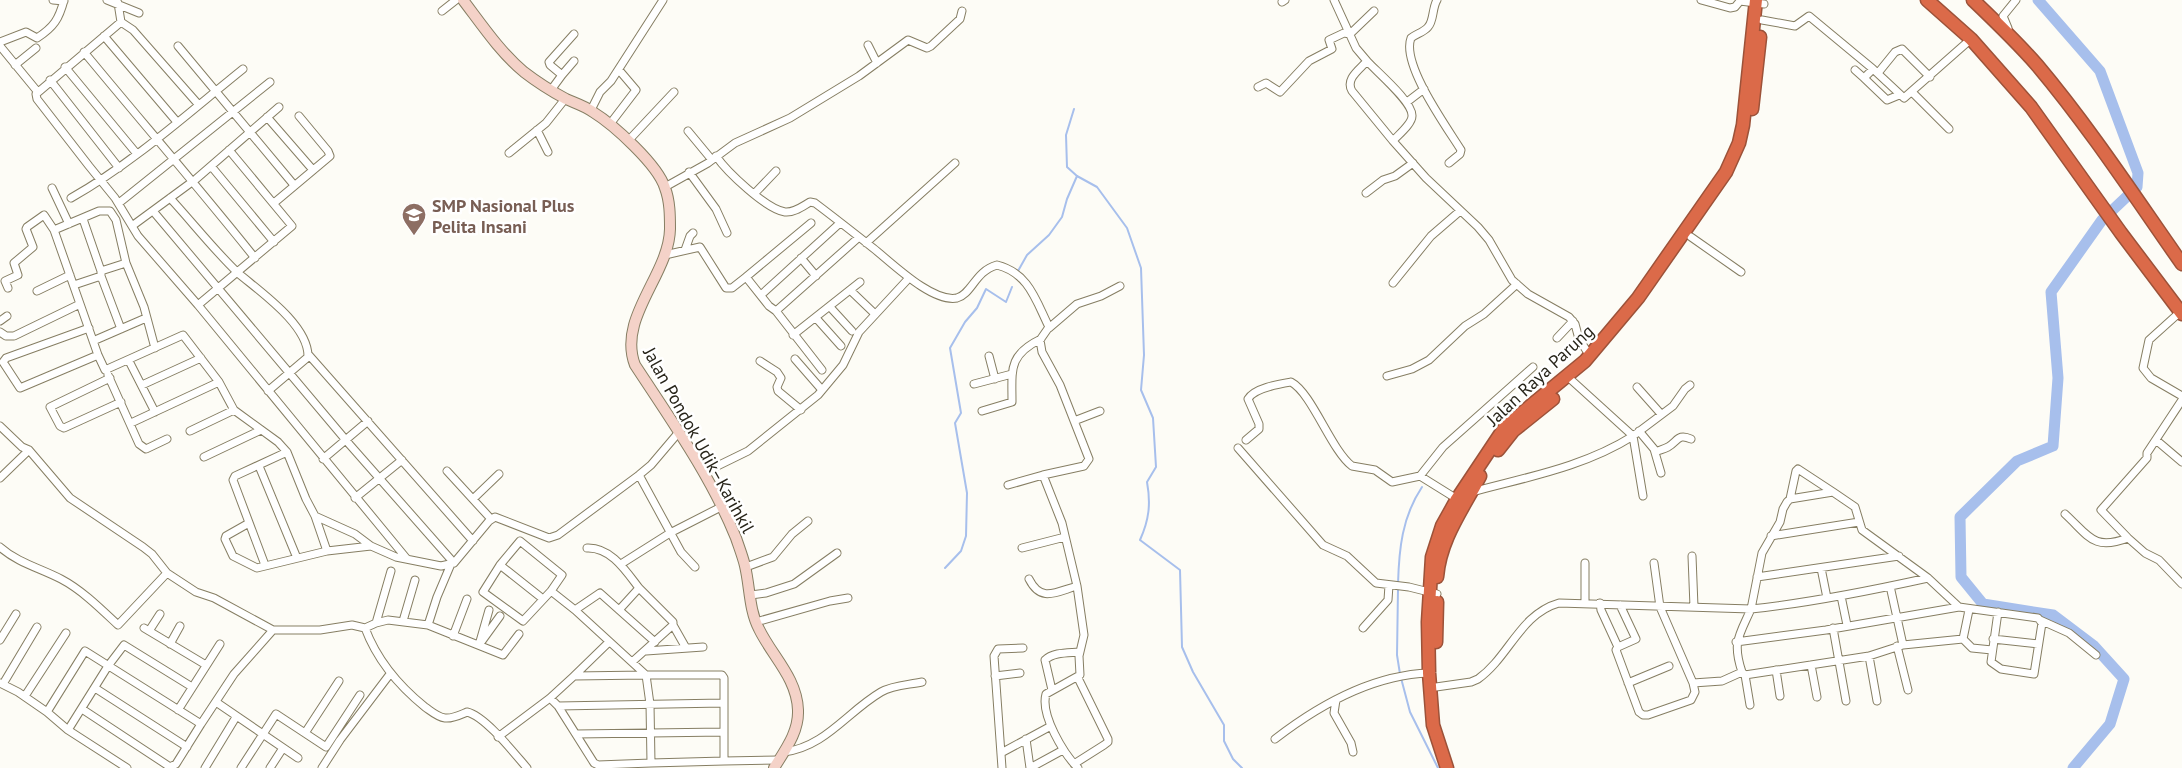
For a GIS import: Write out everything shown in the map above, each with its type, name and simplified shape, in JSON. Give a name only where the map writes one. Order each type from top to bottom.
[{"type":"highway","points":[[1927,0],[1971,40],[2031,107],[2121,233],[2181,312]]},
{"type":"highway","points":[[1973,0],[2026,52],[2055,87],[2112,162],[2122,180],[2182,263]]},
{"type":"highway","name":"Jalan Raya Parung","points":[[1448,768],[1439,723],[1433,593],[1442,550],[1450,531],[1482,472],[1513,431],[1622,332],[1691,237],[1741,158],[1749,128],[1756,87],[1762,20],[1760,2]]},
{"type":"highway","name":"Jalan Raya Parung","points":[[1448,768],[1433,725],[1429,673],[1434,547],[1442,526],[1505,427],[1571,380],[1638,298],[1726,172],[1734,156],[1743,125],[1760,2]]},
{"type":"street","points":[[0,42],[26,32],[37,38],[49,29],[59,18],[64,0],[53,0]]},
{"type":"street","points":[[107,0],[118,2],[139,13]]},
{"type":"street","points":[[442,11],[456,0]]},
{"type":"street","name":"Jalan Pondok Udik–Karihkil","points":[[463,0],[511,60],[551,90],[591,110],[610,124],[655,170],[665,187],[669,202],[670,228],[666,255],[647,290],[631,339],[631,353],[635,365],[679,432],[729,521],[746,567],[756,622],[769,648],[790,680],[796,694],[798,710],[793,738],[779,760]]},
{"type":"street","points":[[591,110],[600,92],[618,70],[663,0]]},
{"type":"street","points":[[1334,0],[1356,48],[1407,102],[1412,119],[1393,142]]},
{"type":"street","points":[[1436,0],[1433,6],[1430,25],[1412,36],[1409,41],[1415,72],[1461,150],[1460,154],[1449,163]]},
{"type":"street","points":[[1701,0],[1730,8],[1735,7],[1740,0],[1760,2]]},
{"type":"street","points":[[2006,33],[2009,29],[2003,16],[2016,0]]},
{"type":"street","points":[[118,2],[121,22],[133,30],[198,104]]},
{"type":"street","points":[[1350,34],[1374,11]]},
{"type":"street","points":[[665,187],[736,144],[790,118],[859,76],[908,40],[924,47],[931,46],[960,19],[962,12]]},
{"type":"street","points":[[1762,20],[1795,26],[1810,16],[1904,98],[1971,40]]},
{"type":"street","points":[[37,91],[121,22]]},
{"type":"street","points":[[1258,87],[1266,83],[1280,92],[1307,62],[1332,49],[1329,40],[1344,33],[1350,34]]},
{"type":"street","points":[[562,75],[549,62],[574,34]]},
{"type":"street","points":[[104,36],[177,122]]},
{"type":"street","points":[[868,45],[877,62]]},
{"type":"street","points":[[0,46],[37,91],[38,99],[119,203],[138,236],[198,305],[407,560]]},
{"type":"street","points":[[178,46],[294,185]]},
{"type":"street","points":[[15,65],[36,48]]},
{"type":"street","points":[[1864,78],[1875,71],[1895,52],[1902,49],[1930,77]]},
{"type":"street","points":[[84,52],[255,258]]},
{"type":"street","points":[[551,90],[574,61]]},
{"type":"street","points":[[1367,61],[1350,79],[1350,86],[1393,142],[1489,240],[1512,280],[1528,294],[1562,312],[1574,322],[1579,339],[1590,356]]},
{"type":"street","points":[[65,67],[137,154]]},
{"type":"street","points":[[71,198],[101,182],[243,69]]},
{"type":"street","points":[[610,124],[636,90],[618,70]]},
{"type":"street","points":[[1855,70],[1887,100],[1899,95]]},
{"type":"street","points":[[50,80],[119,168]]},
{"type":"street","points":[[119,203],[270,82]]},
{"type":"street","points":[[1407,102],[1424,89]]},
{"type":"street","points":[[628,141],[674,92]]},
{"type":"street","points":[[1912,92],[1949,129]]},
{"type":"street","points":[[509,153],[546,123],[566,99]]},
{"type":"street","points":[[132,226],[193,181],[279,107]]},
{"type":"street","points":[[274,203],[330,156],[299,116]]},
{"type":"street","points":[[268,117],[312,170]]},
{"type":"street","points":[[537,130],[548,152]]},
{"type":"street","points":[[688,131],[731,175],[771,205],[784,212],[792,211],[812,202],[909,278],[937,294],[956,298],[964,294],[984,271],[994,266],[1000,266],[1025,280],[1049,328]]},
{"type":"street","points":[[198,305],[292,225],[229,150]]},
{"type":"street","points":[[866,243],[955,163]]},
{"type":"street","points":[[1366,193],[1383,180],[1395,176],[1413,163]]},
{"type":"street","points":[[211,166],[274,242]]},
{"type":"street","points":[[755,193],[776,171]]},
{"type":"street","points":[[689,172],[716,209],[727,233]]},
{"type":"street","points":[[52,188],[69,224]]},
{"type":"street","points":[[170,198],[237,272],[283,310],[303,339],[308,354],[473,541]]},
{"type":"street","points":[[1393,282],[1431,236],[1460,210]]},
{"type":"street","points":[[54,230],[83,220],[99,211],[110,211],[116,220],[126,263],[155,348]]},
{"type":"street","points":[[153,211],[346,440],[453,563]]},
{"type":"street","points":[[8,288],[5,281],[18,275],[14,263],[33,247],[27,228],[44,215],[54,230],[98,354],[139,444],[146,449],[167,439]]},
{"type":"street","points":[[83,220],[121,329]]},
{"type":"street","points":[[666,255],[698,247],[702,249],[728,289],[746,277],[810,223]]},
{"type":"street","points":[[761,295],[840,223]]},
{"type":"street","points":[[686,250],[689,237],[693,233]]},
{"type":"street","points":[[1691,237],[1741,272]]},
{"type":"street","points":[[776,311],[858,238]]},
{"type":"street","points":[[801,258],[816,276]]},
{"type":"street","points":[[74,285],[126,263]]},
{"type":"street","points":[[37,291],[70,275]]},
{"type":"street","points":[[746,277],[769,306],[776,311],[822,370]]},
{"type":"street","points":[[703,473],[748,451],[801,410],[822,390],[843,364],[857,335],[909,278]]},
{"type":"street","points":[[793,335],[860,282]]},
{"type":"street","points":[[1387,376],[1412,369],[1429,360],[1465,326],[1484,314],[1517,284]]},
{"type":"street","points":[[982,411],[1012,402],[1014,361],[1027,346],[1041,339],[1049,328],[1077,304],[1101,296],[1120,286]]},
{"type":"street","points":[[850,290],[875,314]]},
{"type":"street","points":[[0,332],[6,336],[14,336],[80,304]]},
{"type":"street","points":[[830,307],[852,331]]},
{"type":"street","points":[[2181,312],[2149,340],[2143,368],[2151,378],[2182,396]]},
{"type":"street","points":[[0,321],[7,316]]},
{"type":"street","points":[[93,341],[146,318]]},
{"type":"street","points":[[816,318],[841,346]]},
{"type":"street","points":[[1557,338],[1574,322]]},
{"type":"street","points":[[89,328],[6,358],[3,362],[20,388],[98,354]]},
{"type":"street","points":[[105,370],[129,361],[183,335],[219,382],[234,410],[287,452],[306,500],[315,516],[327,551]]},
{"type":"street","points":[[1008,485],[1084,466],[1088,463],[1089,459],[1060,385],[1042,352],[1041,339]]},
{"type":"street","points":[[268,391],[308,357],[308,354]]},
{"type":"street","points":[[989,356],[995,379]]},
{"type":"street","points":[[142,385],[201,358]]},
{"type":"street","points":[[795,359],[822,390]]},
{"type":"street","points":[[129,361],[156,412]]},
{"type":"street","points":[[760,361],[779,374],[781,378],[776,388],[801,410]]},
{"type":"street","points":[[1246,440],[1259,429],[1259,424],[1248,399],[1250,395],[1293,382],[1351,466],[1375,470],[1392,482],[1420,476],[1443,447],[1533,367]]},
{"type":"street","points":[[974,384],[1012,374]]},
{"type":"street","points":[[110,378],[50,407],[60,426],[64,428],[121,402]]},
{"type":"street","points":[[1571,380],[1633,436],[1643,496]]},
{"type":"street","points":[[131,423],[219,382]]},
{"type":"street","points":[[1253,383],[1259,391]]},
{"type":"street","points":[[1472,492],[1587,460],[1612,449],[1673,406],[1690,385]]},
{"type":"street","points":[[1637,387],[1661,414]]},
{"type":"street","points":[[2182,400],[2147,453],[2147,458],[2101,510],[2128,538],[2145,553],[2159,560],[2182,584]]},
{"type":"street","points":[[190,431],[234,410]]},
{"type":"street","points":[[1074,422],[1100,411]]},
{"type":"street","points":[[323,459],[368,421]]},
{"type":"street","points":[[0,426],[29,450],[70,498],[152,554],[167,573],[191,589],[214,598],[273,630],[320,630],[352,626],[365,628],[388,620],[403,621],[428,626],[502,655],[519,634]]},
{"type":"street","points":[[204,457],[261,430]]},
{"type":"street","points":[[1639,431],[1656,452],[1661,474]]},
{"type":"street","points":[[428,626],[437,597],[453,563],[491,519],[495,517],[553,538],[606,502],[651,465],[679,432]]},
{"type":"street","points":[[1656,452],[1671,446],[1678,437],[1684,436],[1690,439]]},
{"type":"street","points":[[2156,440],[2182,462]]},
{"type":"street","points":[[1238,448],[1318,541],[1347,556],[1376,583],[1399,585],[1433,593]]},
{"type":"street","points":[[0,478],[29,450]]},
{"type":"street","points":[[265,565],[233,480],[235,476],[287,452]]},
{"type":"street","points":[[355,498],[378,477],[402,460]]},
{"type":"street","points":[[259,466],[297,558]]},
{"type":"street","points":[[1750,704],[1737,656],[1736,642],[1751,609],[1762,553],[1780,522],[1784,506],[1790,499],[1798,469],[1855,508],[1862,530],[1928,578],[1959,607]]},
{"type":"street","points":[[447,471],[491,519]]},
{"type":"street","points":[[473,500],[499,474]]},
{"type":"street","points":[[639,475],[681,552],[695,567]]},
{"type":"street","points":[[1043,475],[1066,537],[1077,586],[1084,635],[1079,652],[1081,671],[1078,678],[1046,694],[1044,702],[1051,726],[1068,759],[1076,766],[1108,742],[1078,678]]},
{"type":"street","points":[[1420,476],[1457,500]]},
{"type":"street","points":[[1790,499],[1833,492]]},
{"type":"street","points":[[622,564],[670,533],[721,507]]},
{"type":"street","points":[[2065,514],[2094,541],[2105,544],[2128,538]]},
{"type":"street","points":[[315,516],[355,534],[371,546],[407,560],[441,566],[453,563]]},
{"type":"street","points":[[746,567],[773,557],[792,534],[808,521]]},
{"type":"street","points":[[1771,536],[1859,522]]},
{"type":"street","points":[[249,523],[226,536],[225,539],[236,558],[257,568],[327,551],[371,546]]},
{"type":"street","points":[[1022,548],[1066,537]]},
{"type":"street","points":[[521,541],[562,575],[551,591],[523,621],[484,593],[500,565],[518,542],[521,541]]},
{"type":"street","points":[[0,547],[24,564],[62,579],[94,603],[118,625],[167,573]]},
{"type":"street","points":[[587,548],[601,550],[622,564],[639,588],[672,619],[673,625],[686,648]]},
{"type":"street","points":[[751,595],[766,593],[794,584],[837,553]]},
{"type":"street","points":[[1692,556],[1694,607]]},
{"type":"street","points":[[1757,577],[1899,556]]},
{"type":"street","points":[[1585,603],[1586,563]]},
{"type":"street","points":[[1600,604],[1618,647],[1616,650],[1639,712],[1645,715],[1691,700],[1695,692],[1693,683],[1660,607],[1654,563]]},
{"type":"street","points":[[500,565],[543,599]]},
{"type":"street","points":[[1821,568],[1827,598]]},
{"type":"street","points":[[376,623],[391,571]]},
{"type":"street","points":[[1436,687],[1472,682],[1483,675],[1526,624],[1542,609],[1559,603],[1751,609],[1841,596],[1928,578]]},
{"type":"street","points":[[1028,579],[1039,593],[1047,594],[1077,586]]},
{"type":"street","points":[[403,621],[415,580]]},
{"type":"street","points":[[1364,628],[1388,600],[1388,585]]},
{"type":"street","points":[[1890,586],[1897,617],[1908,690]]},
{"type":"street","points":[[619,610],[639,588]]},
{"type":"street","points":[[551,591],[646,674],[650,704],[651,763]]},
{"type":"street","points":[[575,610],[600,592],[655,642]]},
{"type":"street","points":[[1841,596],[1847,625]]},
{"type":"street","points":[[756,622],[821,603],[848,598]]},
{"type":"street","points":[[453,636],[467,599]]},
{"type":"street","points":[[1618,647],[1636,639],[1620,605]]},
{"type":"street","points":[[1736,642],[1959,607],[1969,610],[2036,617],[2069,633],[2096,655]]},
{"type":"street","points":[[479,645],[489,610]]},
{"type":"street","points":[[1963,639],[1969,610]]},
{"type":"street","points":[[1998,612],[1991,660],[1993,664],[2001,668],[2032,674],[2035,670],[2042,623],[2040,620]]},
{"type":"street","points":[[0,640],[16,614]]},
{"type":"street","points":[[160,614],[146,630],[206,665]]},
{"type":"street","points":[[479,645],[500,616]]},
{"type":"street","points":[[632,662],[673,625]]},
{"type":"street","points":[[170,644],[180,626]]},
{"type":"street","points":[[37,627],[1,684],[25,696],[68,730],[126,768]]},
{"type":"street","points":[[365,628],[390,674],[408,693],[434,714],[447,718],[467,712],[471,713],[498,737],[527,768]]},
{"type":"street","points":[[1833,628],[1846,701]]},
{"type":"street","points":[[82,709],[170,767],[176,764],[234,674],[273,630]]},
{"type":"street","points":[[25,696],[66,633]]},
{"type":"street","points":[[1693,683],[1722,681],[1743,674],[1869,656],[1900,645],[1963,639]]},
{"type":"street","points":[[1963,639],[1972,648],[1992,650]]},
{"type":"street","points":[[1994,639],[2038,644]]},
{"type":"street","points":[[498,737],[550,698],[609,642]]},
{"type":"street","points":[[178,710],[220,644]]},
{"type":"street","points":[[68,730],[108,666],[122,647],[127,645],[192,687]]},
{"type":"street","points":[[645,651],[703,648]]},
{"type":"street","points":[[1002,768],[994,656],[1002,648],[1023,648]]},
{"type":"street","points":[[47,712],[86,651],[201,724]]},
{"type":"street","points":[[1052,690],[1046,658],[1059,654],[1079,652]]},
{"type":"street","points":[[1869,656],[1877,701]]},
{"type":"street","points":[[1811,665],[1817,697]]},
{"type":"street","points":[[1628,683],[1669,666]]},
{"type":"street","points":[[1776,670],[1780,696]]},
{"type":"street","points":[[996,676],[1020,673]]},
{"type":"street","points":[[1275,739],[1302,718],[1371,684],[1400,675],[1429,673]]},
{"type":"street","points":[[322,768],[340,740],[390,674]]},
{"type":"street","points":[[574,676],[646,674],[722,675],[724,678],[724,761]]},
{"type":"street","points":[[305,733],[339,681]]},
{"type":"street","points":[[550,698],[558,706],[598,766],[779,760],[827,736],[883,691],[922,682]]},
{"type":"street","points":[[95,688],[187,747]]},
{"type":"street","points":[[241,768],[276,714],[326,748],[360,696]]},
{"type":"street","points":[[1336,700],[1334,713],[1354,752]]},
{"type":"street","points":[[216,702],[298,758]]},
{"type":"street","points":[[558,706],[723,703]]},
{"type":"street","points":[[204,768],[236,717]]},
{"type":"street","points":[[1001,752],[1051,726]]},
{"type":"street","points":[[576,734],[724,732]]},
{"type":"street","points":[[1026,739],[1030,768],[1064,750]]},
{"type":"street","points":[[270,768],[283,748]]},
{"type":"waterway","points":[[2038,0],[2100,71],[2138,173],[2137,187],[2102,220],[2051,292],[2058,378],[2053,446],[2017,461],[1960,517],[1961,577],[1983,604],[2053,615],[2094,646],[2124,679],[2110,724],[2073,768]]},
{"type":"waterway","points":[[1074,109],[1066,135],[1067,167],[1077,176],[1097,187],[1127,228],[1141,268],[1144,355],[1141,390],[1153,418],[1156,467],[1147,482],[1148,512],[1140,540],[1180,570],[1182,647],[1193,672],[1224,725],[1224,741],[1233,759],[1242,768]]},
{"type":"waterway","points":[[1018,271],[1027,255],[1049,235],[1062,217],[1077,176]]},
{"type":"waterway","points":[[945,568],[961,551],[966,536],[967,493],[955,423],[961,413],[950,348],[965,322],[977,308],[986,289],[1006,302],[1012,287]]},
{"type":"waterway","points":[[1398,584],[1399,558],[1403,534],[1410,510],[1422,487]]},
{"type":"waterway","points":[[1398,589],[1397,655],[1400,674]]},
{"type":"waterway","points":[[1401,678],[1410,712],[1438,768]]},
{"type":"place","name":"SMP Nasional Plus Pelita Insani","points":[[414,236]]}]
